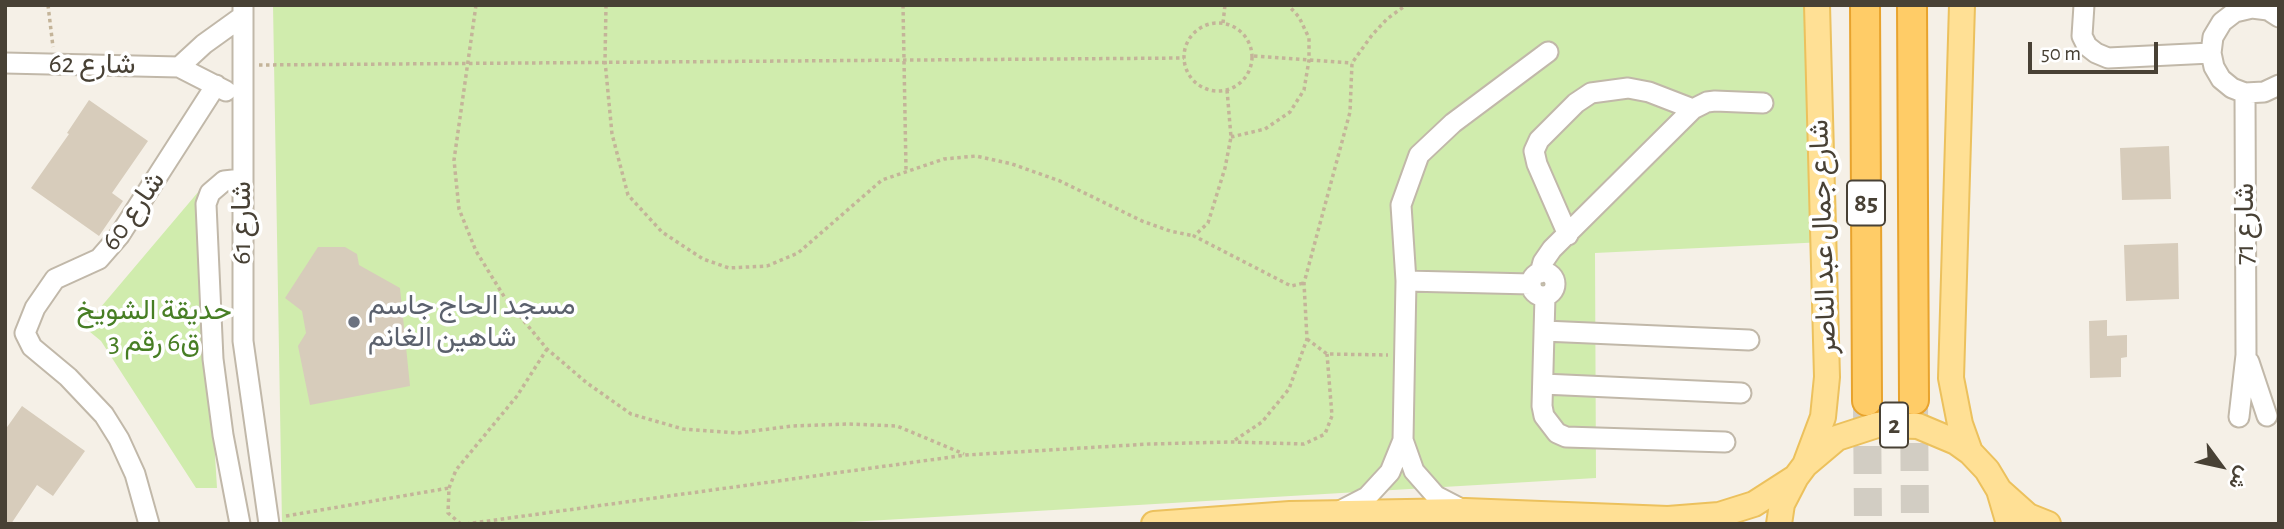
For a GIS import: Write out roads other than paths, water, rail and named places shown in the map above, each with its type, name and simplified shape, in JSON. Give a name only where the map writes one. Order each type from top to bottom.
[{"type":"highway","name":"شارع جمال عبد الناصر","points":[[1866,5],[1867,401]]},
{"type":"highway","name":"85","points":[[1912,5],[1914,400]]},
{"type":"main road","name":"شارع جمال عبد الناصر","points":[[1800,471],[1823,417],[1827,377],[1817,5]]},
{"type":"main road","points":[[1962,5],[1951,378],[1960,424],[1970,452]]},
{"type":"main road","name":"2","points":[[1154,524],[1336,513],[1465,511],[1668,519],[1719,515],[1754,504],[1800,471],[1837,438],[1877,425],[1918,426],[1956,442],[1970,452],[1987,470],[1999,490],[2009,524]]},
{"type":"main road","name":"2","points":[[1779,524],[1782,504],[1800,471]]},
{"type":"main road","name":"2","points":[[1999,490],[2028,516],[2048,524]]},
{"type":"street","points":[[2084,5],[2082,36],[2087,46],[2108,58],[2211,53]]},
{"type":"street","points":[[2279,17],[2268,10],[2252,6],[2235,12],[2222,22],[2213,37],[2211,53],[2214,67],[2221,79],[2232,88],[2245,93],[2264,92],[2279,85]]},
{"type":"street","points":[[179,66],[243,11]]},
{"type":"street","name":"شارع 61","points":[[243,11],[243,341],[269,522]]},
{"type":"street","points":[[1465,511],[1436,496],[1414,471],[1403,440],[1406,281],[1401,205],[1419,155],[1453,123],[1548,52]]},
{"type":"street","name":"شارع 62","points":[[5,64],[179,66],[242,99]]},
{"type":"street","name":"شارع 60","points":[[149,524],[135,474],[119,439],[104,415],[68,377],[32,347],[25,332],[35,308],[55,279],[99,259],[119,236],[216,85]]},
{"type":"street","points":[[1568,235],[1537,164],[1534,151],[1539,140],[1576,103],[1591,93],[1628,88],[1649,92],[1693,109]]},
{"type":"street","name":"شارع 71","points":[[2239,417],[2246,355],[2245,93]]},
{"type":"street","points":[[1725,442],[1566,437],[1557,433],[1544,416],[1542,406],[1544,331],[1538,285],[1548,254],[1693,109],[1715,101],[1763,103]]},
{"type":"street","points":[[240,524],[223,435],[213,359],[206,204],[210,193],[224,181],[242,179]]},
{"type":"street","points":[[1406,281],[1538,285]]},
{"type":"street","points":[[1544,331],[1749,340]]},
{"type":"street","name":"شارع 71","points":[[2246,355],[2267,416]]},
{"type":"street","points":[[1542,384],[1741,393]]},
{"type":"street","points":[[1336,513],[1367,497],[1390,472],[1403,440]]},
{"type":"tunnel","points":[[1914,401],[1915,524]]},
{"type":"tunnel","points":[[1867,404],[1868,524]]},
{"type":"place","name":"مسجد الحاج جاسم شاهين الغانم","points":[[354,322]]},
{"type":"park label","name":"حديقة الشويخ ق6 رقم 3","points":[[154,327]]}]
